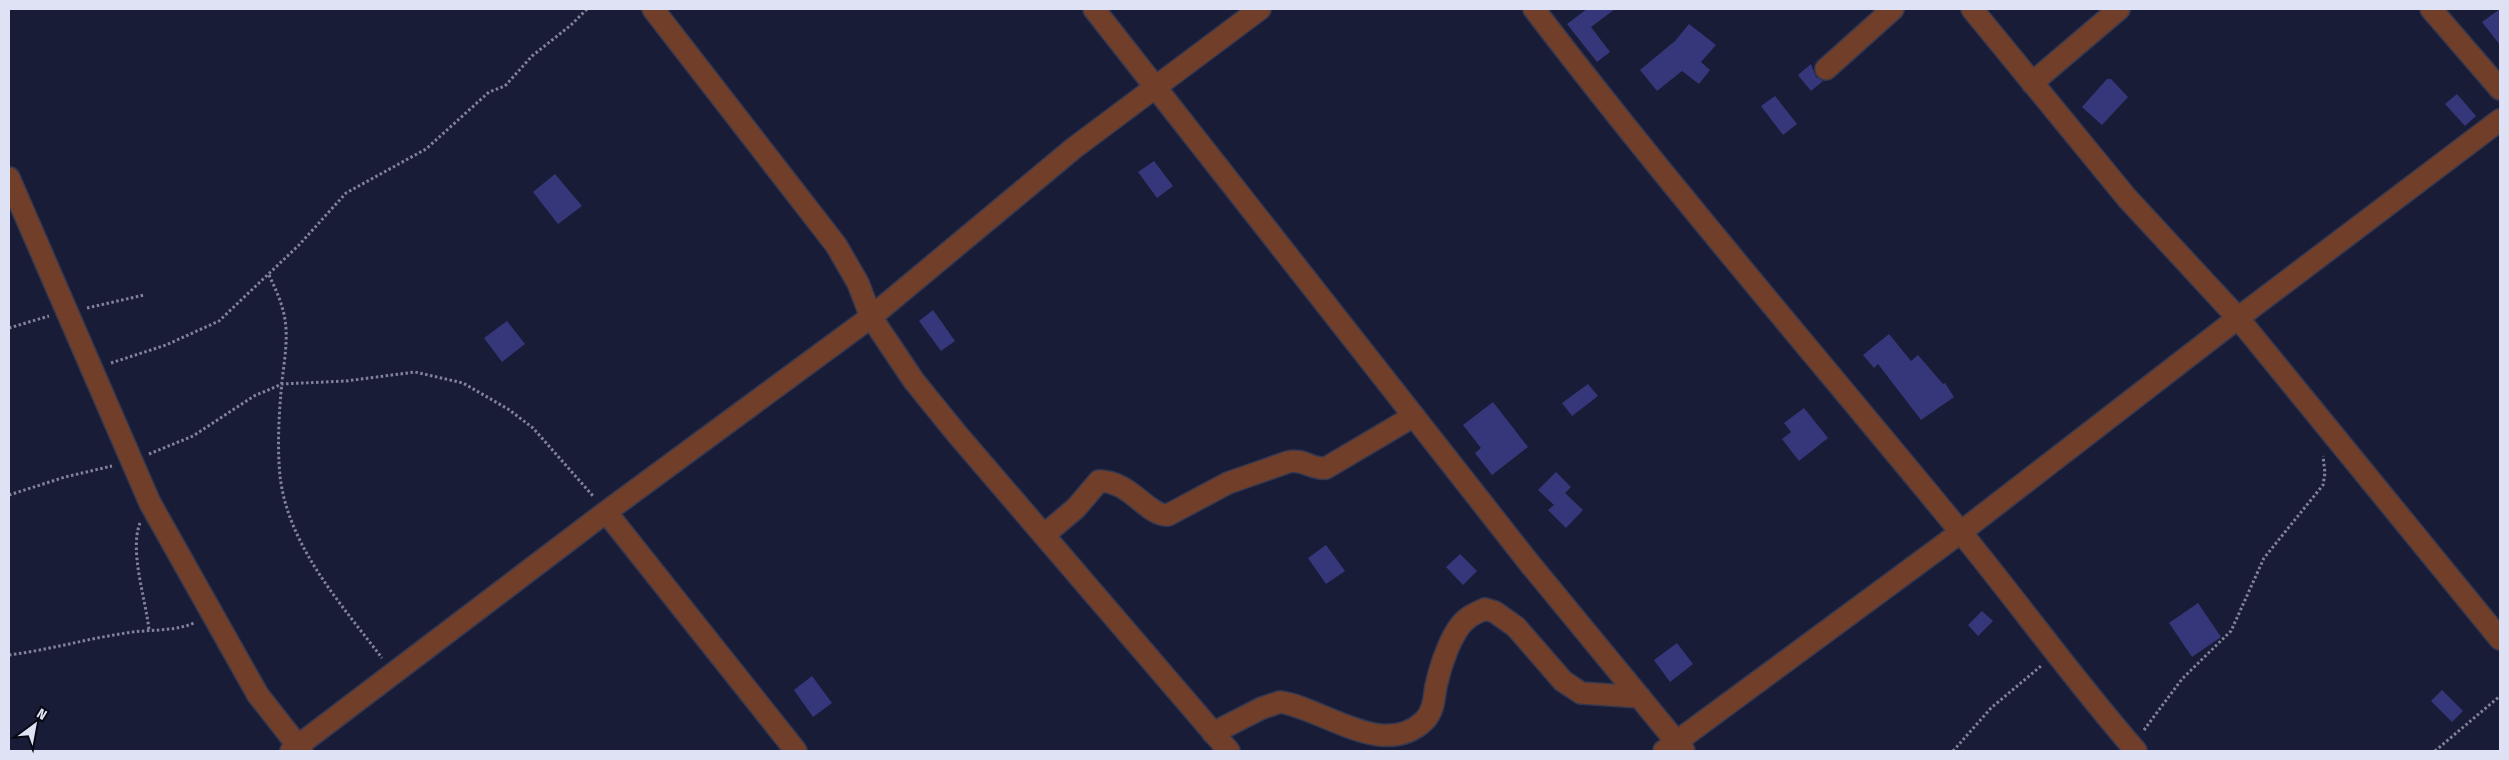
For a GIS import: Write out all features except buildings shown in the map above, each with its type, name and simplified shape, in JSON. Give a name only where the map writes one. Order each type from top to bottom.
[{"type":"street","points":[[653,9],[836,245],[853,273],[871,317],[914,381],[1228,751]]},
{"type":"street","points":[[1094,9],[1530,564],[1640,697],[1675,748],[2500,120]]},
{"type":"street","points":[[9,178],[94,368],[150,503],[258,695],[297,750],[393,673],[606,512],[871,317],[1074,148],[1157,88],[1260,9]]},
{"type":"street","points":[[1534,9],[1628,132],[1961,532],[2055,654],[2134,749]]},
{"type":"street","points":[[1826,69],[1893,9]]},
{"type":"street","points":[[1972,9],[2127,198],[2238,318],[2500,639]]},
{"type":"street","points":[[2032,83],[2119,9]]},
{"type":"street","points":[[2431,9],[2500,89]]},
{"type":"street","points":[[1044,535],[1076,508],[1099,481],[1121,486],[1153,510],[1168,515],[1228,483],[1288,462],[1298,460],[1319,468],[1326,468],[1365,447],[1414,416]]},
{"type":"street","points":[[606,512],[796,751]]},
{"type":"street","points":[[1213,733],[1262,708],[1280,702],[1355,733],[1376,737],[1394,736],[1409,732],[1420,725],[1430,714],[1444,655],[1454,636],[1466,618],[1485,609],[1495,612],[1516,627],[1563,680],[1581,693],[1640,697]]},
{"type":"path","points":[[94,368],[130,358],[202,331],[219,321],[336,207],[346,193],[426,149],[489,92],[505,86],[532,56],[571,25],[586,9]]},
{"type":"path","points":[[269,274],[284,311],[286,329],[279,416],[279,448],[283,495],[291,523],[335,598],[393,673]]},
{"type":"path","points":[[9,328],[68,311],[144,296]]},
{"type":"path","points":[[9,495],[65,477],[131,461],[193,436],[254,396],[282,384],[346,381],[415,372],[463,383],[516,414],[548,444],[606,512]]},
{"type":"path","points":[[2134,749],[2182,679],[2230,631],[2264,558],[2323,485],[2325,473],[2323,455]]},
{"type":"path","points":[[149,630],[136,540],[138,527],[150,503]]},
{"type":"path","points":[[9,655],[43,651],[81,641],[149,630],[186,627],[214,616]]},
{"type":"path","points":[[1953,751],[1991,708],[2055,654]]},
{"type":"path","points":[[2435,751],[2500,696]]}]
